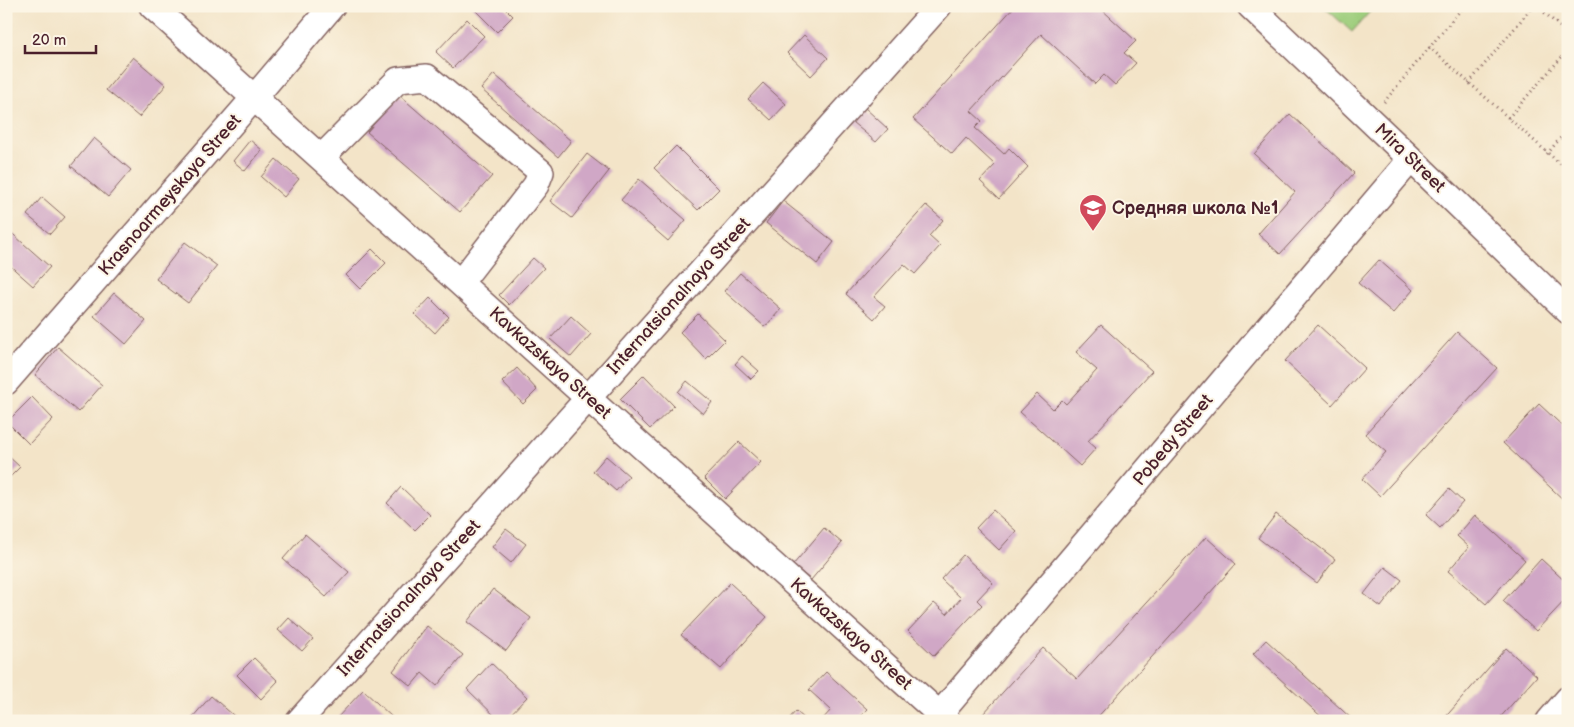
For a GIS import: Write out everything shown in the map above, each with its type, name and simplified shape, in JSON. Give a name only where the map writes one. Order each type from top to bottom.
[{"type":"street","name":"Kavkazskaya Street","points":[[152,6],[589,397],[940,718]]},
{"type":"street","name":"Krasnoarmeyskaya Street","points":[[6,382],[332,6]]},
{"type":"street","name":"Internatsionalnaya Street","points":[[299,721],[939,6]]},
{"type":"street","name":"Mira Street","points":[[1250,6],[1568,311]]},
{"type":"street","points":[[321,158],[398,80],[427,77],[541,172],[536,185],[460,283]]},
{"type":"street","name":"Pobedy Street","points":[[940,718],[1411,159]]},
{"type":"street","points":[[1549,721],[1568,699]]},
{"type":"path","points":[[1369,119],[1464,6]]},
{"type":"path","points":[[1468,83],[1533,6]]},
{"type":"path","points":[[1537,6],[1568,34]]},
{"type":"path","points":[[1429,47],[1547,154],[1568,170]]},
{"type":"path","points":[[1508,118],[1568,50]]},
{"type":"path","points":[[1547,154],[1568,129]]},
{"type":"path","points":[[1562,165],[1568,164]]},
{"type":"green space","points":[[1323,6],[1375,6],[1352,32]]},
{"type":"building","points":[[471,6],[503,6],[513,16],[497,32]]},
{"type":"building","points":[[1015,6],[1098,6],[1136,41],[1124,53],[1136,63],[1115,85],[1104,75],[1095,84],[1041,34],[971,111],[982,121],[975,128],[1004,154],[1009,148],[1028,167],[999,199],[980,181],[995,165],[966,138],[952,154],[913,119]]},
{"type":"building","points":[[467,19],[484,36],[453,68],[436,52]]},
{"type":"building","points":[[804,35],[828,58],[811,76],[787,53]]},
{"type":"building","points":[[133,57],[166,85],[139,117],[106,90]]},
{"type":"building","points":[[494,74],[571,141],[558,157],[481,89]]},
{"type":"building","points":[[763,83],[786,104],[771,120],[748,99]]},
{"type":"building","points":[[399,95],[492,176],[460,212],[367,132]]},
{"type":"building","points":[[864,107],[888,129],[876,142],[852,122]]},
{"type":"building","points":[[1290,114],[1354,173],[1280,254],[1258,234],[1295,192],[1254,154]]},
{"type":"building","points":[[94,138],[131,170],[108,197],[71,166]]},
{"type":"building","points":[[250,140],[262,150],[245,171],[233,161]]},
{"type":"building","points":[[676,146],[719,189],[698,210],[654,168]]},
{"type":"building","points":[[587,154],[609,171],[572,218],[550,201]]},
{"type":"building","points":[[276,159],[299,179],[284,197],[261,177]]},
{"type":"building","points":[[639,179],[686,220],[668,241],[621,200]]},
{"type":"building","points":[[42,197],[65,217],[50,234],[27,215]]},
{"type":"building","points":[[783,201],[834,242],[817,264],[766,223]]},
{"type":"building","points":[[926,205],[943,220],[929,236],[940,246],[915,274],[904,264],[874,297],[885,306],[874,319],[846,294]]},
{"type":"building","points":[[6,228],[50,267],[33,286],[6,262]]},
{"type":"building","points":[[185,242],[217,266],[188,303],[156,279]]},
{"type":"building","points":[[372,249],[386,263],[360,289],[346,275]]},
{"type":"building","points":[[533,258],[544,268],[509,305],[499,295]]},
{"type":"building","points":[[1379,260],[1413,290],[1393,313],[1358,283]]},
{"type":"building","points":[[740,273],[781,309],[765,327],[724,291]]},
{"type":"building","points":[[114,293],[146,321],[126,344],[94,316]]},
{"type":"building","points":[[430,298],[449,317],[435,333],[415,314]]},
{"type":"building","points":[[698,314],[725,340],[706,359],[680,332]]},
{"type":"building","points":[[571,316],[591,334],[571,357],[550,339]]},
{"type":"building","points":[[1101,325],[1152,371],[1088,441],[1096,448],[1080,466],[1020,412],[1037,394],[1053,409],[1062,400],[1066,404],[1097,370],[1076,352]]},
{"type":"building","points":[[1318,325],[1365,368],[1332,405],[1285,361]]},
{"type":"building","points":[[1457,332],[1497,368],[1380,496],[1362,479],[1386,452],[1365,434]]},
{"type":"building","points":[[58,347],[102,385],[78,412],[35,375]]},
{"type":"building","points":[[742,356],[759,371],[751,379],[735,364]]},
{"type":"building","points":[[517,368],[537,390],[523,404],[502,382]]},
{"type":"building","points":[[644,375],[674,406],[650,429],[620,399]]},
{"type":"building","points":[[687,381],[712,402],[703,414],[678,392]]},
{"type":"building","points":[[32,397],[53,419],[29,444],[7,422]]},
{"type":"building","points":[[1539,404],[1568,431],[1568,504],[1503,443]]},
{"type":"building","points":[[739,442],[761,462],[725,499],[704,478]]},
{"type":"building","points":[[6,454],[20,467],[6,481]]},
{"type":"building","points":[[606,456],[629,476],[616,491],[593,471]]},
{"type":"building","points":[[401,487],[430,515],[415,530],[387,503]]},
{"type":"building","points":[[1449,489],[1463,502],[1440,528],[1426,515]]},
{"type":"building","points":[[993,510],[1016,531],[999,550],[976,528]]},
{"type":"building","points":[[1276,514],[1335,559],[1317,583],[1258,538]]},
{"type":"building","points":[[1475,515],[1525,560],[1486,604],[1448,571],[1469,547],[1457,536]]},
{"type":"building","points":[[824,528],[842,543],[811,580],[793,565]]},
{"type":"building","points":[[506,529],[526,544],[511,563],[492,547]]},
{"type":"building","points":[[305,534],[349,572],[326,597],[283,559]]},
{"type":"building","points":[[1206,537],[1236,564],[1094,721],[990,721],[983,714],[1043,648],[1077,679]]},
{"type":"building","points":[[963,555],[993,583],[977,600],[982,605],[934,656],[908,631],[934,603],[947,614],[961,598],[941,579]]},
{"type":"building","points":[[1541,559],[1568,584],[1568,597],[1536,631],[1503,601]]},
{"type":"building","points":[[1385,567],[1402,580],[1381,607],[1364,594]]},
{"type":"building","points":[[730,583],[767,617],[721,669],[681,635]]},
{"type":"building","points":[[493,589],[531,618],[506,651],[467,622]]},
{"type":"building","points":[[289,618],[313,639],[302,651],[278,630]]},
{"type":"building","points":[[427,626],[463,655],[437,686],[422,673],[411,686],[393,671]]},
{"type":"building","points":[[1266,640],[1354,721],[1326,721],[1253,654]]},
{"type":"building","points":[[1506,648],[1537,676],[1497,721],[1442,721]]},
{"type":"building","points":[[254,658],[278,681],[261,699],[237,675]]},
{"type":"building","points":[[491,663],[527,697],[504,721],[500,721],[467,689]]},
{"type":"building","points":[[826,672],[867,709],[856,721],[821,721],[831,710],[809,690]]},
{"type":"building","points":[[363,690],[393,718],[390,721],[337,721],[336,719]]},
{"type":"building","points":[[211,696],[240,721],[192,721],[191,719]]},
{"type":"building","points":[[796,711],[807,721],[787,721]]},
{"type":"place","name":"Средняя школа №1","points":[[1093,232]]}]
